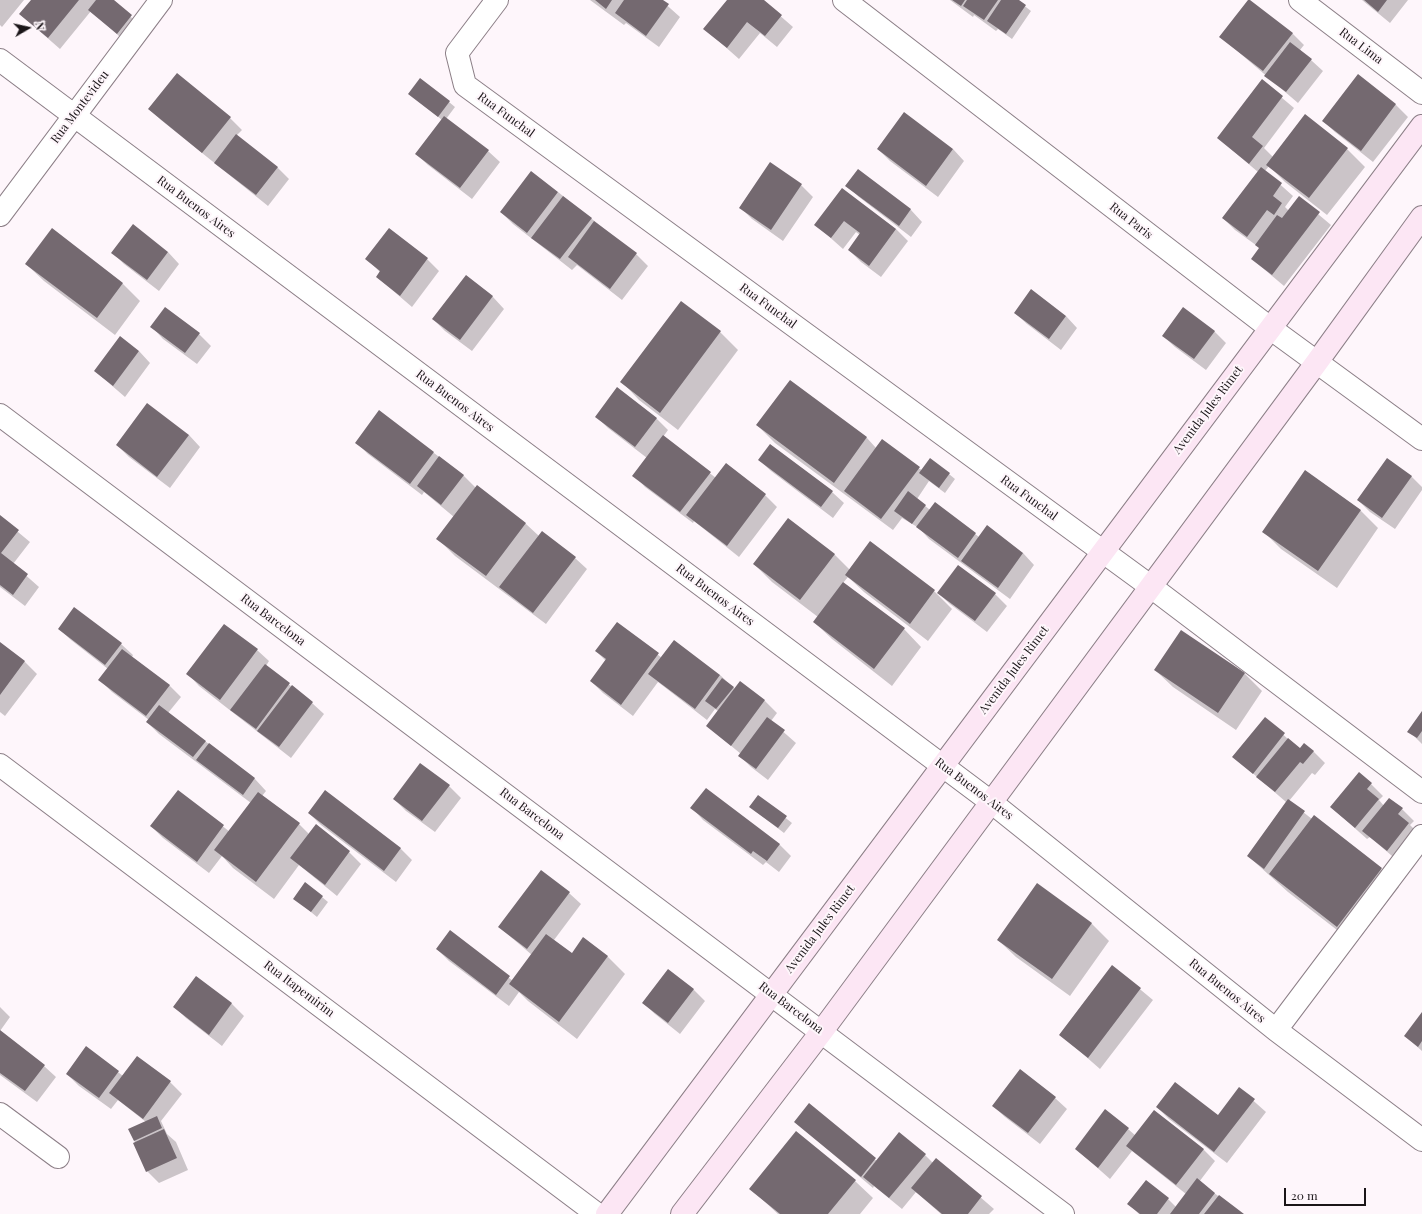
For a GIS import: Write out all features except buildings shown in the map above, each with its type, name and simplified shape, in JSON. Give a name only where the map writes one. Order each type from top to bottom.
[{"type":"main road","name":"Avenida Jules Rimet","points":[[607,1214],[1422,126]]},
{"type":"main road","points":[[682,1214],[822,1031],[1317,362],[1422,217]]},
{"type":"street","name":"Rua Montevideu","points":[[0,215],[161,0]]},
{"type":"street","name":"Rua Funchal","points":[[497,0],[457,53],[465,85],[1150,586],[1422,792]]},
{"type":"street","name":"Rua Paris","points":[[844,0],[1270,328],[1422,439]]},
{"type":"street","name":"Rua Lima","points":[[1300,0],[1422,93]]},
{"type":"street","name":"Rua Buenos Aires","points":[[0,60],[991,802],[1276,1030],[1422,1140]]},
{"type":"street","name":"Rua Barcelona","points":[[0,415],[822,1031],[1063,1214]]},
{"type":"street","name":"Rua Itapemirim","points":[[0,765],[598,1214]]},
{"type":"street","points":[[1276,1030],[1422,836]]},
{"type":"street","points":[[0,1114],[58,1157]]}]
